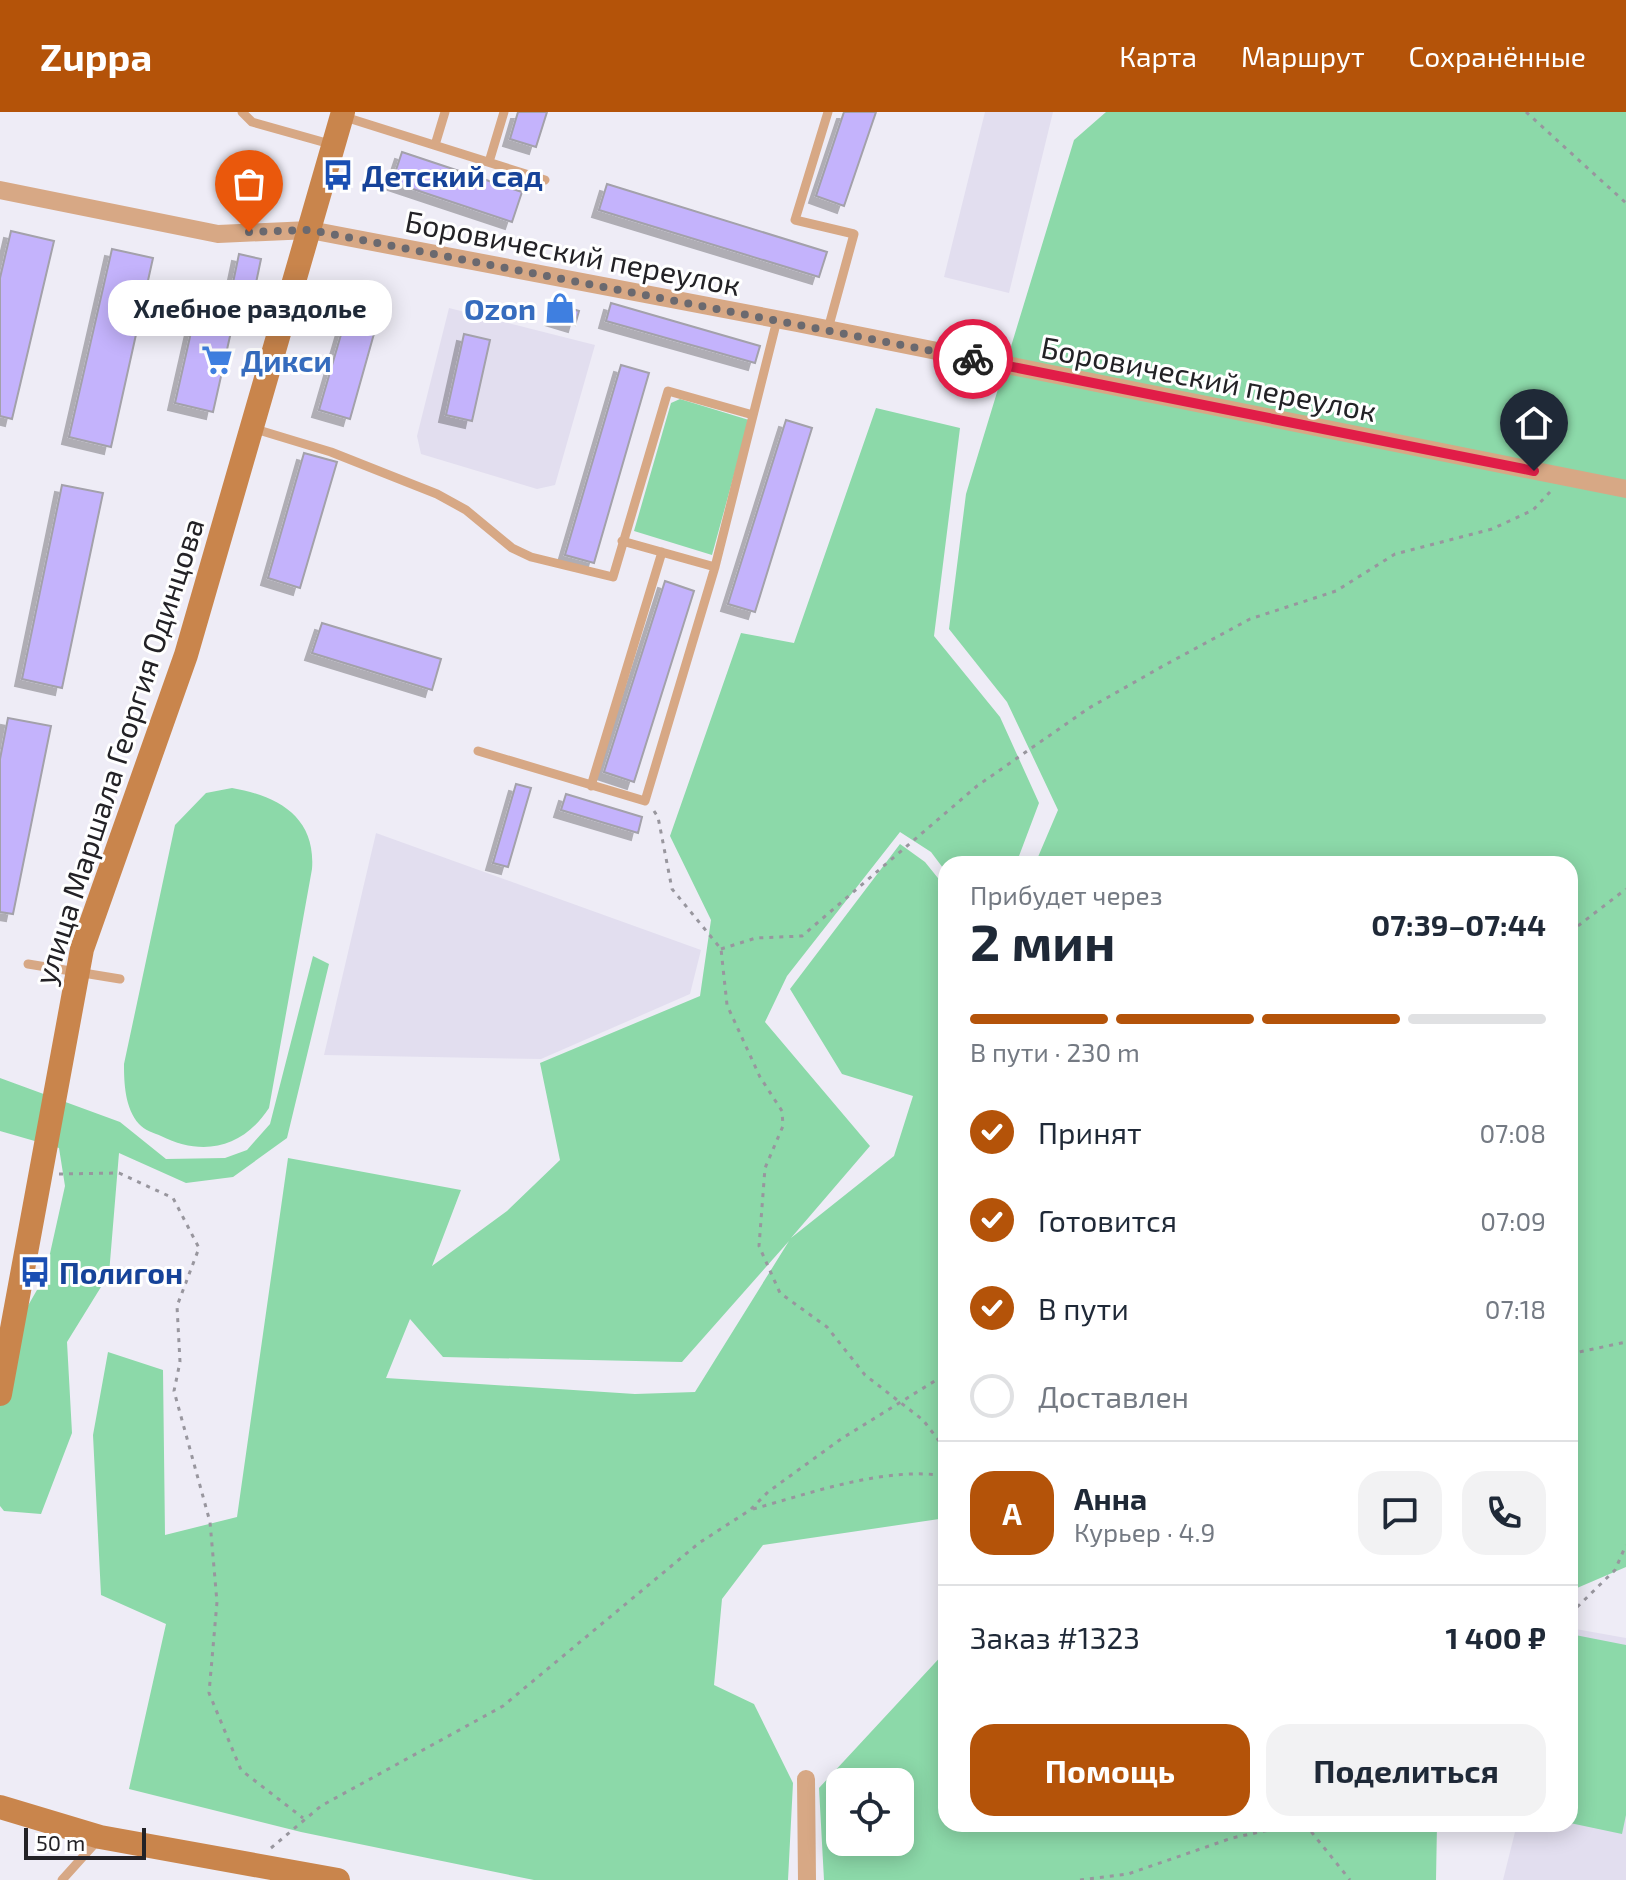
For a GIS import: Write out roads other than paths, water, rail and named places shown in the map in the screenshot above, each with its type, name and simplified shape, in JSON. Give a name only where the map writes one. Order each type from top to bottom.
[{"type":"street","name":"улица Маршала Георгия Одинцова","points":[[0,1394],[7,1310],[39,1174],[76,972],[186,655],[342,114]]},
{"type":"street","name":"Боровический переулок","points":[[0,190],[218,234],[310,230],[828,329],[1626,489]]},
{"type":"street","points":[[806,1779],[807,1880]]},
{"type":"street","points":[[0,1807],[100,1837],[338,1880]]},
{"type":"lane","points":[[242,112],[252,122],[334,145]]},
{"type":"lane","points":[[435,145],[445,112]]},
{"type":"lane","points":[[489,162],[504,112]]},
{"type":"lane","points":[[828,112],[795,220],[854,234],[828,329]]},
{"type":"lane","points":[[342,114],[545,180]]},
{"type":"lane","points":[[478,751],[645,801],[715,567],[777,320]]},
{"type":"lane","points":[[252,428],[331,452],[437,494],[466,510],[512,548],[557,565],[613,577],[668,391],[753,415]]},
{"type":"lane","points":[[622,541],[715,567]]},
{"type":"lane","points":[[591,786],[662,552]]},
{"type":"lane","points":[[28,964],[120,979]]},
{"type":"lane","points":[[62,1880],[100,1837]]},
{"type":"place","name":"Детский сад","points":[[338,175]]},
{"type":"place","name":"Хлебное раздолье","points":[[249,232]]},
{"type":"place","name":"Ozon","points":[[560,308]]},
{"type":"place","name":"Дикси","points":[[217,360]]},
{"type":"place","name":"Полигон","points":[[35,1272]]}]
